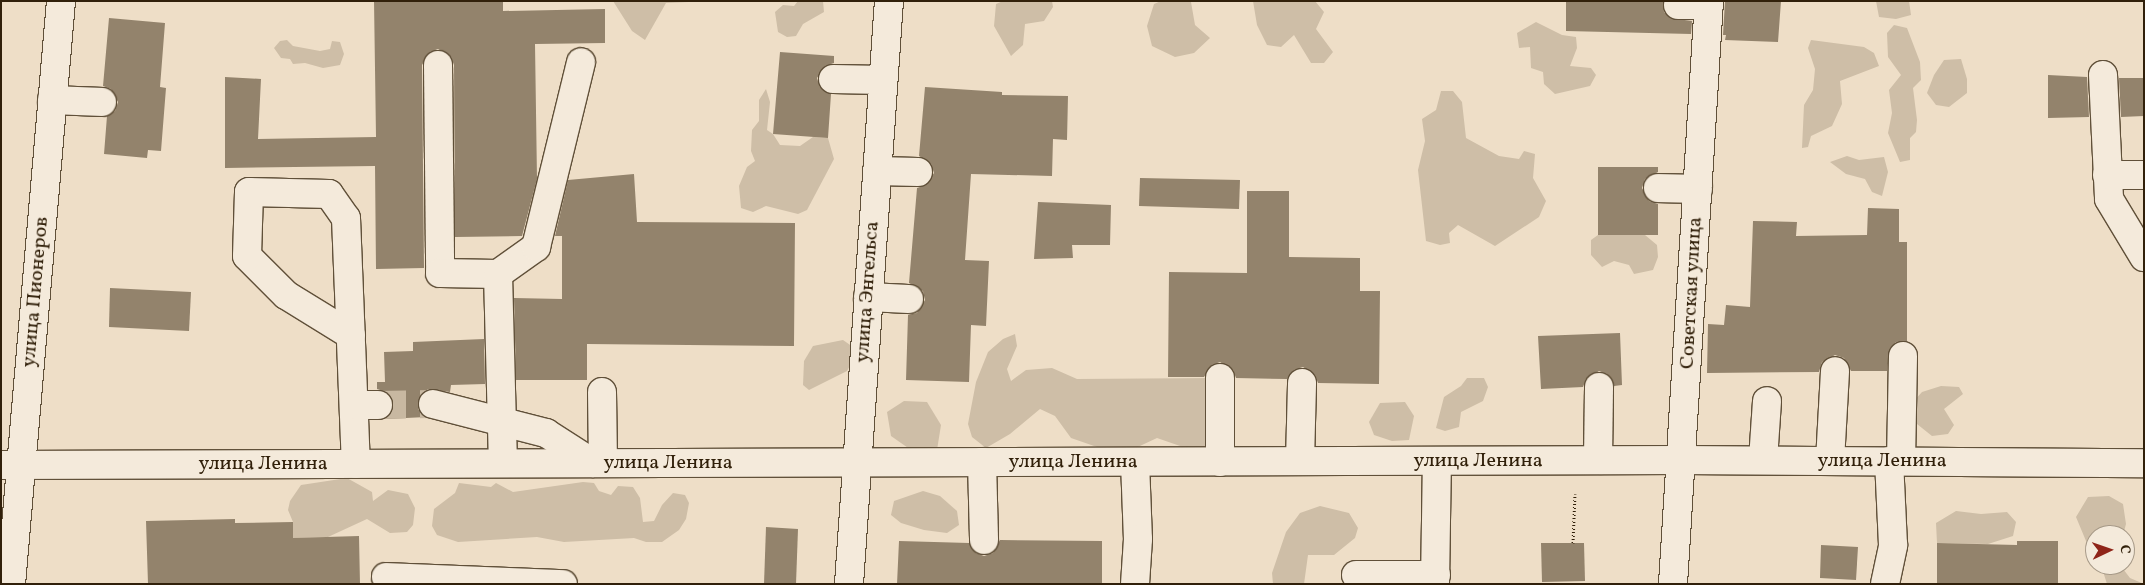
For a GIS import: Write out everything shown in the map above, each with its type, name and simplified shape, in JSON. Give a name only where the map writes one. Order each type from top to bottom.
[{"type":"street","name":"улица Пионеров","points":[[11,584],[11,465],[52,100],[61,1]]},
{"type":"street","name":"улица Энгельса","points":[[848,584],[889,1]]},
{"type":"street","points":[[1678,4],[1709,3]]},
{"type":"street","name":"Советская улица","points":[[1673,584],[1709,3]]},
{"type":"street","points":[[438,65],[440,273],[498,274],[536,247],[581,62]]},
{"type":"street","points":[[2103,75],[2109,199],[2144,257]]},
{"type":"street","points":[[833,78],[883,80]]},
{"type":"street","points":[[52,100],[102,102]]},
{"type":"street","points":[[877,171],[918,172]]},
{"type":"street","points":[[2108,175],[2144,175]]},
{"type":"street","points":[[1658,188],[1698,189]]},
{"type":"street","points":[[351,335],[286,295],[247,256],[249,192],[329,194],[346,218],[351,335],[366,405],[356,464]]},
{"type":"street","points":[[498,274],[503,464]]},
{"type":"street","points":[[868,296],[909,299]]},
{"type":"street","points":[[1885,584],[1893,546],[1895,461],[1903,356]]},
{"type":"street","points":[[1830,461],[1835,371]]},
{"type":"street","points":[[1220,378],[1220,462]]},
{"type":"street","points":[[1300,461],[1302,383]]},
{"type":"street","points":[[1587,460],[1599,387]]},
{"type":"street","points":[[433,404],[546,433],[598,463],[602,392]]},
{"type":"street","points":[[1764,460],[1767,401]]},
{"type":"street","name":"улица Ленина","points":[[11,465],[1587,460],[2144,463]]},
{"type":"street","points":[[1356,575],[1435,579],[1437,461]]},
{"type":"street","points":[[982,462],[984,540]]},
{"type":"street","points":[[1135,462],[1138,539],[1136,584]]},
{"type":"street","points":[[386,577],[563,584]]},
{"type":"path","points":[[1572,543],[1587,460]]},
{"type":"shaded area","points":[[613,1],[711,1],[666,3],[645,40],[632,31]]},
{"type":"shaded area","points":[[798,1],[823,1],[824,12],[803,24],[796,36],[787,37],[778,32],[775,12],[783,5],[794,6]]},
{"type":"shaded area","points":[[1003,1],[1052,1],[1053,7],[1044,21],[1025,24],[1023,45],[1011,56],[994,26],[996,4]]},
{"type":"shaded area","points":[[1161,1],[1191,2],[1195,25],[1210,38],[1194,53],[1175,57],[1152,46],[1147,26],[1154,4]]},
{"type":"shaded area","points":[[1253,1],[1315,1],[1324,12],[1316,29],[1333,52],[1324,63],[1311,63],[1294,35],[1281,47],[1267,45],[1257,25]]},
{"type":"shaded area","points":[[1876,1],[1909,1],[1911,15],[1896,19],[1879,17]]},
{"type":"shaded area","points":[[1536,22],[1562,35],[1576,37],[1577,48],[1570,66],[1591,68],[1596,75],[1590,86],[1555,94],[1544,84],[1543,72],[1531,68],[1530,47],[1519,48],[1517,33]]},
{"type":"shaded area","points":[[1894,25],[1907,28],[1920,62],[1921,80],[1913,88],[1917,120],[1916,132],[1910,138],[1910,160],[1900,162],[1888,133],[1892,113],[1889,90],[1901,75],[1888,57],[1887,33]]},
{"type":"shaded area","points":[[287,40],[293,46],[320,51],[330,49],[332,41],[340,42],[344,54],[340,65],[323,68],[305,63],[293,64],[290,59],[281,58],[274,48],[280,41]]},
{"type":"shaded area","points":[[1811,40],[1864,47],[1874,53],[1879,66],[1840,81],[1842,104],[1832,126],[1811,136],[1808,147],[1802,148],[1804,105],[1813,90],[1815,69],[1808,48]]},
{"type":"shaded area","points":[[1961,59],[1967,79],[1967,93],[1949,107],[1936,105],[1927,93],[1934,75],[1944,60]]},
{"type":"shaded area","points":[[766,89],[770,102],[767,130],[773,134],[780,145],[800,146],[813,137],[828,138],[834,159],[807,210],[798,214],[766,206],[753,212],[741,208],[739,186],[747,167],[755,161],[751,151],[752,130],[759,121],[759,100]]},
{"type":"shaded area","points":[[1441,91],[1453,91],[1462,102],[1466,138],[1499,156],[1519,159],[1524,151],[1535,154],[1533,178],[1546,201],[1539,217],[1495,246],[1458,225],[1449,233],[1450,243],[1440,245],[1426,241],[1418,170],[1425,141],[1422,119],[1436,110]]},
{"type":"shaded area","points":[[1847,156],[1859,160],[1884,157],[1888,172],[1882,196],[1872,192],[1865,179],[1846,174],[1830,162]]},
{"type":"shaded area","points":[[1598,235],[1645,235],[1657,245],[1658,257],[1653,270],[1634,274],[1629,265],[1614,261],[1602,267],[1591,255],[1591,240]]},
{"type":"shaded area","points":[[1015,334],[1017,346],[1007,369],[1011,381],[1026,370],[1052,368],[1077,379],[1212,378],[1207,446],[1183,447],[1157,438],[1127,452],[1097,447],[1071,438],[1055,416],[1040,409],[1010,434],[986,448],[972,437],[968,424],[976,382],[988,352],[1003,339]]},
{"type":"shaded area","points":[[843,340],[853,347],[854,358],[847,371],[809,390],[803,385],[804,361],[813,346]]},
{"type":"shaded area","points":[[1467,378],[1484,378],[1488,387],[1483,401],[1461,412],[1459,427],[1445,431],[1436,428],[1444,397],[1461,386]]},
{"type":"shaded area","points":[[1941,386],[1959,387],[1963,394],[1944,409],[1954,425],[1948,434],[1932,436],[1912,420],[1913,402],[1922,392]]},
{"type":"shaded area","points":[[904,401],[927,402],[941,425],[937,450],[911,450],[891,436],[887,412]]},
{"type":"shaded area","points":[[1405,402],[1414,416],[1409,440],[1392,441],[1374,435],[1369,422],[1380,403]]},
{"type":"shaded area","points":[[347,478],[372,492],[373,501],[388,490],[408,494],[415,508],[413,525],[407,532],[390,533],[367,519],[328,537],[293,538],[293,522],[288,510],[290,501],[301,485]]},
{"type":"shaded area","points":[[583,482],[594,483],[599,491],[611,495],[618,486],[633,487],[640,498],[643,522],[654,521],[662,505],[673,493],[685,495],[689,503],[686,519],[679,530],[662,542],[646,542],[634,538],[564,542],[537,537],[458,542],[437,535],[432,526],[434,509],[455,493],[459,483],[491,487],[496,483],[513,492]]},
{"type":"shaded area","points":[[923,491],[940,496],[957,511],[959,525],[947,533],[924,530],[901,523],[891,515],[894,501]]},
{"type":"shaded area","points":[[2109,496],[2123,504],[2126,525],[2085,525],[2085,539],[2076,517],[2088,497]]},
{"type":"shaded area","points":[[1320,506],[1349,513],[1358,528],[1355,538],[1334,555],[1308,555],[1304,584],[1273,584],[1272,573],[1286,532],[1300,513]]},
{"type":"shaded area","points":[[1956,511],[1981,514],[2007,512],[2016,522],[2013,536],[1988,544],[1937,543],[1936,523]]},
{"type":"shaded area","points":[[2104,575],[2128,575],[2130,578],[2144,584],[2107,584]]},
{"type":"building","points":[[374,1],[503,1],[503,11],[605,9],[605,43],[535,44],[537,179],[522,236],[455,237],[454,65],[451,57],[438,49],[430,52],[422,65],[424,268],[376,269],[375,166],[225,168],[225,77],[261,79],[258,139],[376,137]]},
{"type":"building","points":[[1566,1],[1663,1],[1664,12],[1670,18],[1692,21],[1691,34],[1566,31]]},
{"type":"building","points":[[1725,1],[1781,1],[1778,42],[1725,40],[1726,35],[1723,35]]},
{"type":"building","points":[[109,18],[165,23],[160,87],[166,88],[161,151],[148,150],[147,158],[104,154],[107,116],[115,111],[118,102],[111,89],[103,86]]},
{"type":"building","points":[[780,52],[834,56],[834,63],[825,66],[817,78],[820,87],[831,94],[828,138],[773,134]]},
{"type":"building","points":[[2048,75],[2087,77],[2089,117],[2048,118]]},
{"type":"building","points":[[2119,78],[2144,78],[2144,116],[2121,117]]},
{"type":"building","points":[[925,87],[1002,92],[1002,95],[1068,96],[1067,140],[1053,139],[1052,176],[971,174],[965,260],[989,261],[986,326],[971,325],[969,382],[906,380],[908,315],[917,313],[925,300],[923,291],[909,283],[917,188],[926,185],[934,173],[931,164],[919,156]]},
{"type":"building","points":[[1598,167],[1658,167],[1658,172],[1645,179],[1642,188],[1649,201],[1658,204],[1658,235],[1598,235]]},
{"type":"building","points":[[634,174],[637,222],[795,223],[794,346],[587,344],[587,380],[516,380],[514,298],[562,299],[562,236],[555,236],[568,180]]},
{"type":"building","points":[[1140,178],[1240,180],[1239,209],[1139,206]]},
{"type":"building","points":[[1247,191],[1289,191],[1289,257],[1360,258],[1360,291],[1380,291],[1379,384],[1318,383],[1315,375],[1303,367],[1294,370],[1287,379],[1236,378],[1233,370],[1220,362],[1212,365],[1204,377],[1168,377],[1169,272],[1247,273]]},
{"type":"building","points":[[1038,202],[1111,205],[1110,245],[1072,245],[1073,258],[1034,259]]},
{"type":"building","points":[[1868,208],[1899,209],[1899,242],[1907,242],[1907,341],[1896,342],[1890,348],[1887,371],[1851,371],[1844,358],[1835,355],[1822,362],[1819,372],[1707,373],[1708,324],[1724,325],[1726,305],[1750,307],[1753,221],[1797,222],[1796,236],[1867,235]]},
{"type":"building","points":[[110,288],[191,292],[189,331],[109,327]]},
{"type":"building","points":[[1620,333],[1622,385],[1614,386],[1607,374],[1599,371],[1586,379],[1583,387],[1541,389],[1538,336]]},
{"type":"building","points":[[484,339],[485,384],[451,385],[450,392],[428,389],[418,401],[418,409],[426,417],[386,419],[394,405],[386,392],[377,389],[377,382],[385,382],[384,352],[413,351],[413,342]]},
{"type":"building","points":[[235,519],[235,523],[293,522],[293,538],[359,536],[360,584],[148,584],[146,521]]},
{"type":"building","points":[[766,527],[798,529],[796,584],[764,584]]},
{"type":"building","points":[[1000,540],[1102,541],[1102,584],[897,584],[899,541],[969,543],[976,553],[984,556],[993,553]]},
{"type":"building","points":[[2017,541],[2058,541],[2058,584],[1937,584],[1937,543],[2017,545]]},
{"type":"building","points":[[1541,543],[1584,543],[1585,581],[1542,582]]},
{"type":"building","points":[[1821,545],[1858,547],[1856,580],[1820,578]]},
{"type":"tunnel","points":[[378,405],[433,404]]}]
